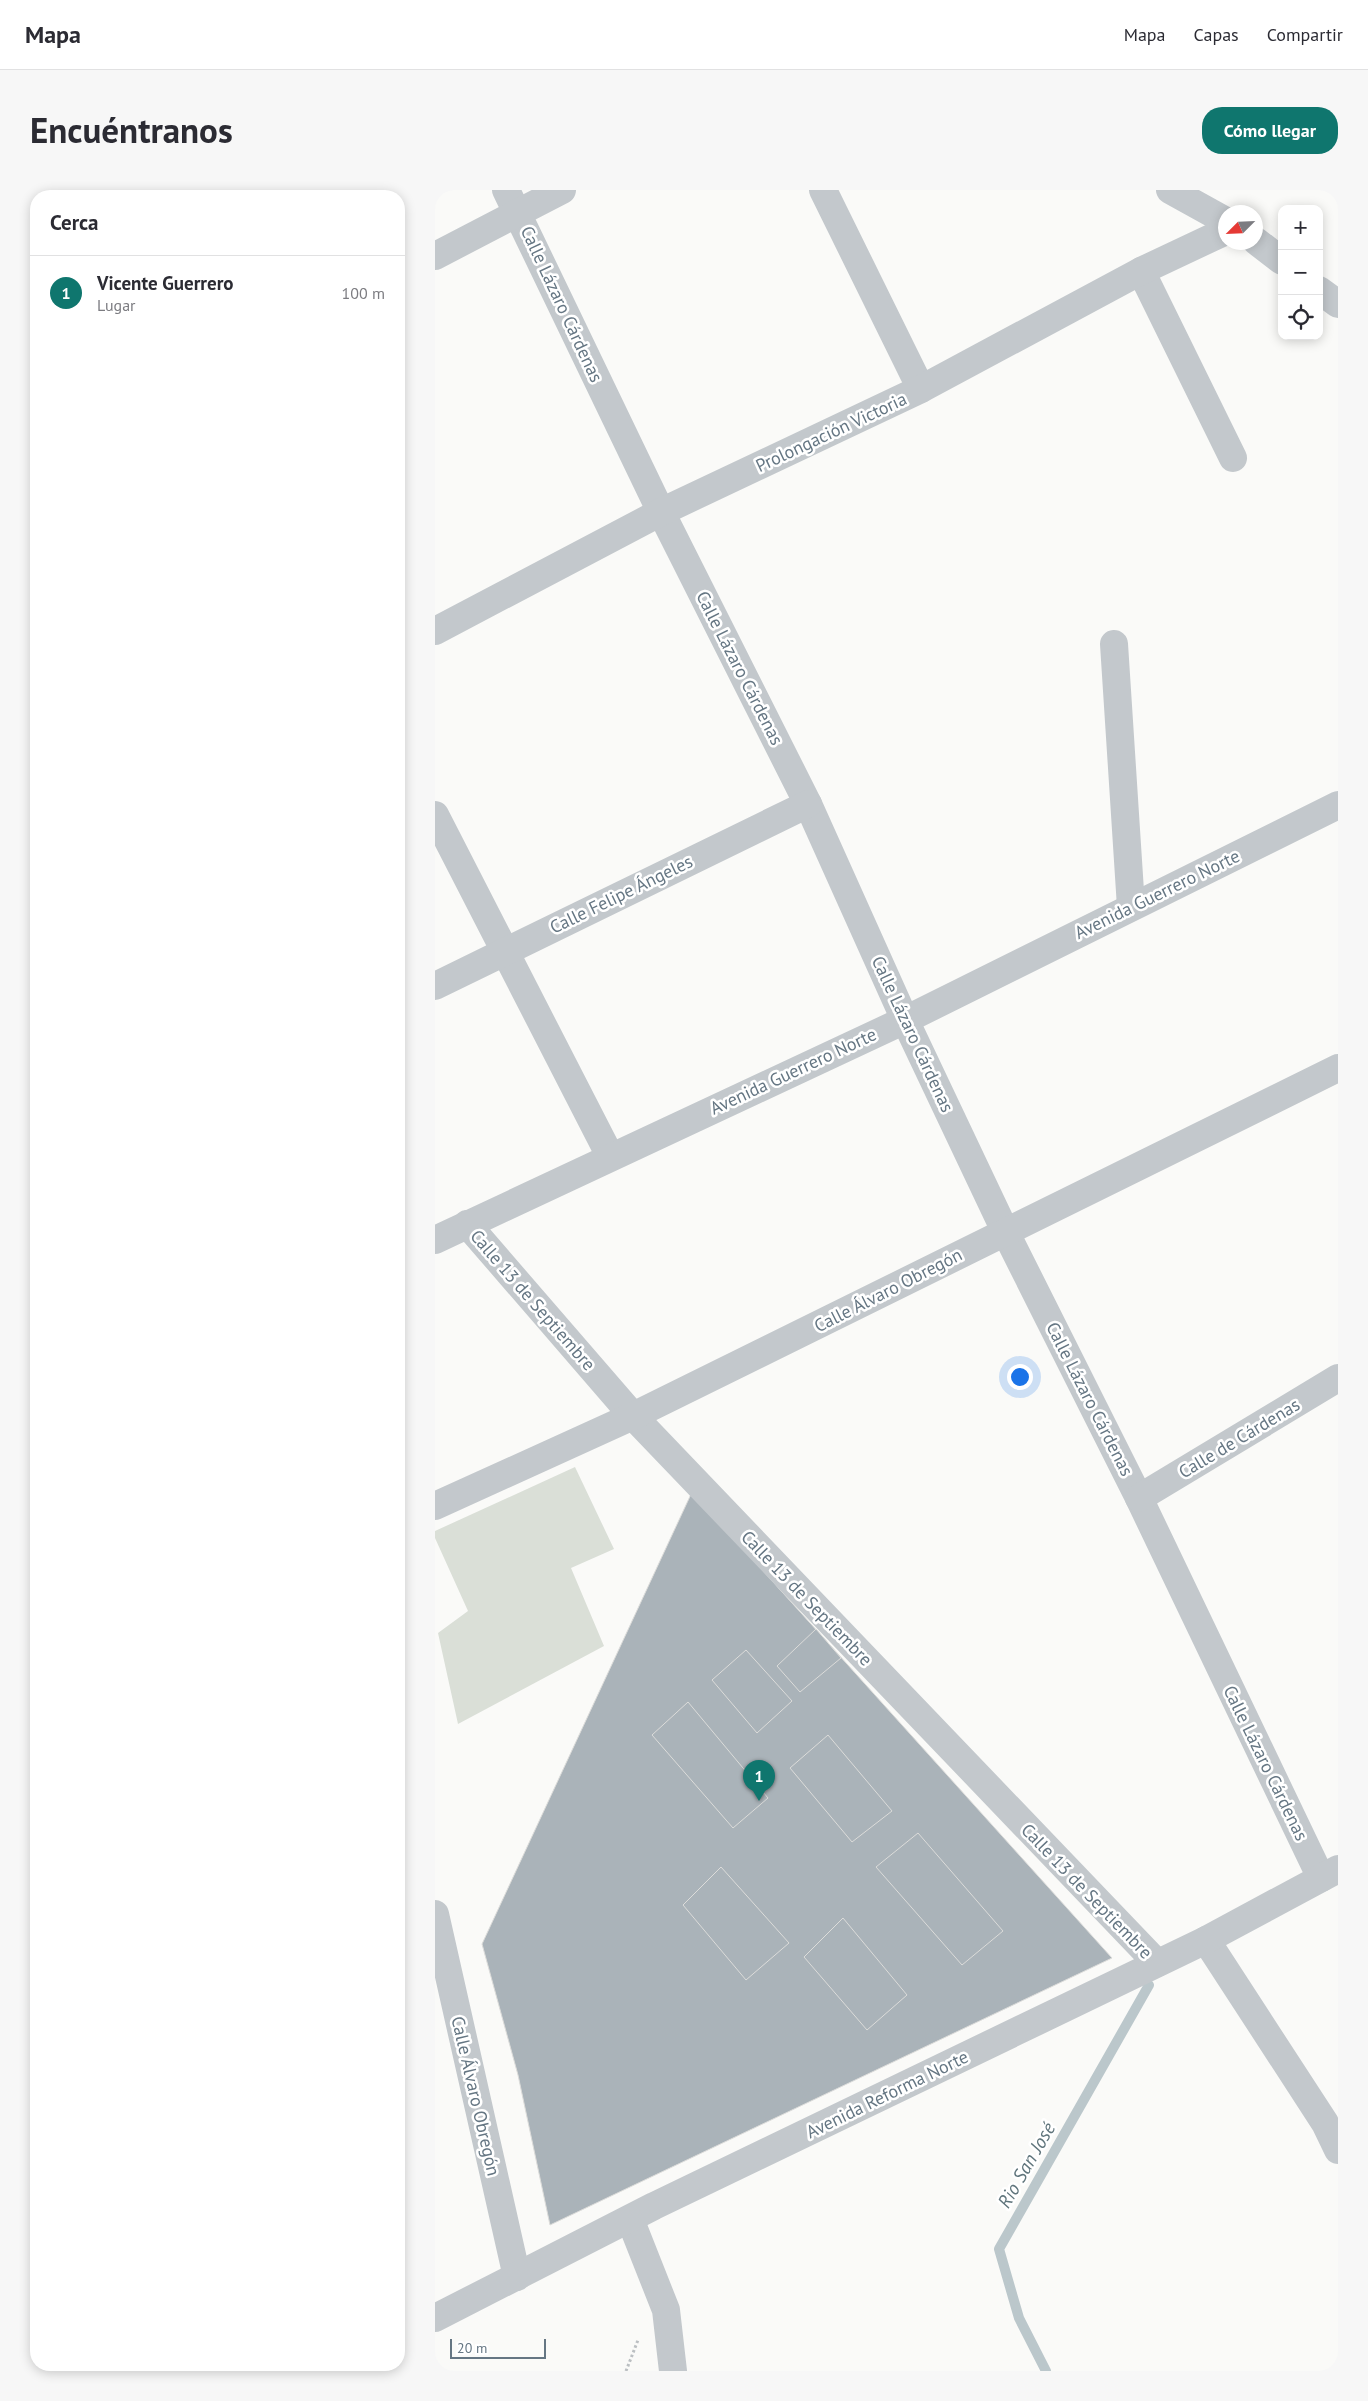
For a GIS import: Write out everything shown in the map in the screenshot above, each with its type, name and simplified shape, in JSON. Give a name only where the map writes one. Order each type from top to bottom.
[{"type":"street","points":[[435,256],[512,201],[563,190]]},
{"type":"street","points":[[823,190],[921,389]]},
{"type":"street","points":[[1170,190],[1218,217]]},
{"type":"street","name":"Calle Lázaro Cárdenas","points":[[512,201],[661,512],[809,804],[905,1020],[1005,1231],[1330,1873]]},
{"type":"street","name":"Prolongación Victoria","points":[[435,631],[661,512],[921,389],[1141,272],[1218,234]]},
{"type":"street","points":[[1263,247],[1278,258]]},
{"type":"street","points":[[1141,272],[1233,458]]},
{"type":"street","points":[[1323,293],[1338,304]]},
{"type":"street","points":[[1114,644],[1131,907]]},
{"type":"street","name":"Calle Felipe Ángeles","points":[[435,986],[809,804]]},
{"type":"street","name":"Avenida Guerrero Norte","points":[[435,1240],[610,1156],[905,1020],[1338,805]]},
{"type":"street","points":[[435,815],[506,950],[610,1156]]},
{"type":"street","name":"Calle Álvaro Obregón","points":[[435,1506],[633,1416],[1338,1068]]},
{"type":"street","name":"Calle 13 de Septiembre","points":[[467,1224],[633,1416],[1157,1963]]},
{"type":"street","name":"Calle de Cárdenas","points":[[1139,1498],[1338,1378]]},
{"type":"street","name":"Avenida Reforma Norte","points":[[435,2318],[630,2219],[1206,1940],[1330,1873]]},
{"type":"street","name":"Calle Álvaro Obregón","points":[[435,1914],[517,2277]]},
{"type":"street","points":[[1206,1940],[1325,2123],[1338,2150]]},
{"type":"street","points":[[630,2219],[665,2310],[673,2371]]},
{"type":"shaded area","points":[[575,1467],[614,1549],[571,1568],[604,1646],[458,1724],[438,1633],[468,1611],[435,1538],[435,1531]]},
{"type":"building","points":[[692,1492],[1112,1958],[550,2225],[518,2075],[482,1944]]},
{"type":"building","points":[[816,1629],[841,1658],[800,1692],[777,1666]]},
{"type":"building","points":[[746,1650],[792,1701],[757,1733],[712,1680]]},
{"type":"building","points":[[688,1702],[768,1798],[733,1828],[652,1735]]},
{"type":"building","points":[[828,1735],[892,1811],[852,1842],[790,1768]]},
{"type":"building","points":[[918,1833],[1003,1931],[962,1965],[876,1867]]},
{"type":"building","points":[[721,1867],[789,1943],[746,1980],[683,1905]]},
{"type":"building","points":[[843,1918],[907,1995],[867,2030],[804,1957]]},
{"type":"waterway","name":"Rio San José","points":[[1046,2371],[1019,2318],[999,2249],[1149,1985]]},
{"type":"place","name":"Vicente Guerrero","points":[[759,1801]]}]
